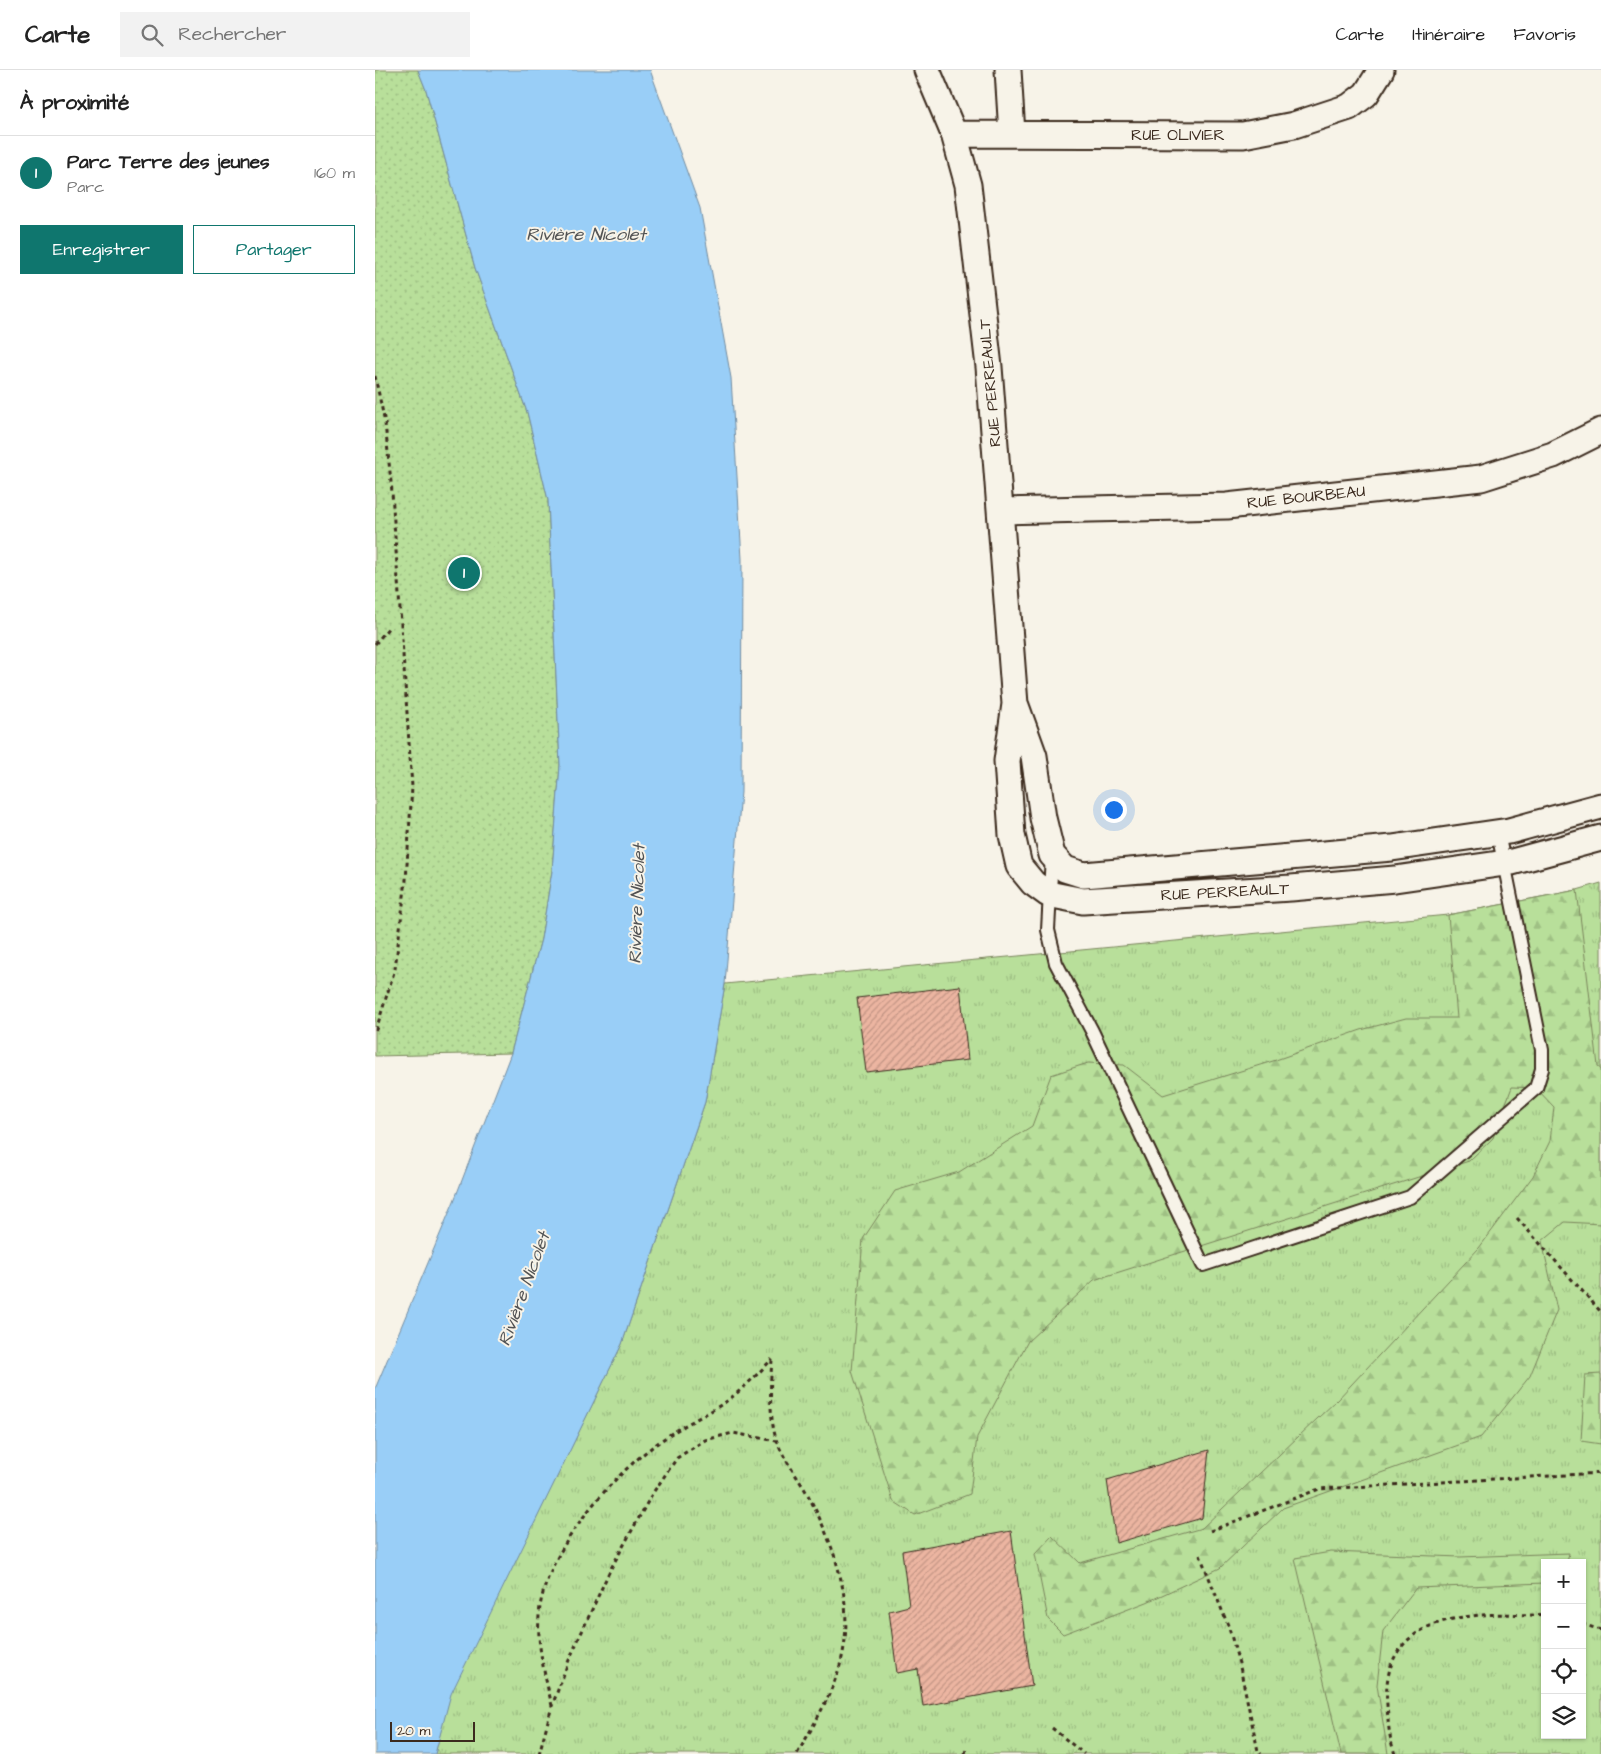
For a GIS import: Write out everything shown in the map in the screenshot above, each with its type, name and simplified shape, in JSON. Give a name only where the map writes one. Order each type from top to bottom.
[{"type":"street","name":"RUE PERREAULT","points":[[927,70],[954,134],[968,185],[972,213],[1002,511],[1015,704],[1007,761],[1012,836],[1019,866],[1033,883],[1048,894],[1083,901],[1291,888],[1395,879],[1504,863],[1601,838]]},
{"type":"street","points":[[1008,70],[1012,134]]},
{"type":"street","name":"RUE OLIVIER","points":[[954,134],[1243,135],[1294,125],[1349,107],[1365,94],[1381,70]]},
{"type":"street","name":"RUE BOURBEAU","points":[[1002,511],[1227,506],[1481,478],[1553,455],[1601,431]]},
{"type":"street","name":"RUE PERREAULT","points":[[1015,704],[1033,756],[1043,818],[1052,855],[1065,869],[1084,875],[1392,848],[1498,833],[1601,806]]},
{"type":"lane","points":[[1052,855],[1048,894],[1048,930],[1056,963],[1092,1031],[1203,1265],[1410,1197],[1536,1088],[1542,1069],[1542,1050],[1498,833]]},
{"type":"path","points":[[375,376],[385,422],[392,492],[412,787],[406,880],[395,969],[375,1034]]},
{"type":"path","points":[[375,644],[390,626]]},
{"type":"path","points":[[1517,1218],[1601,1312]]},
{"type":"path","points":[[552,1706],[539,1632],[541,1598],[554,1561],[577,1523],[593,1504],[660,1440],[725,1402],[772,1360],[771,1413],[777,1441],[830,1540],[841,1578],[848,1616],[844,1650],[836,1678],[824,1706],[797,1754]]},
{"type":"path","points":[[539,1754],[552,1706],[569,1660],[610,1570],[651,1494],[677,1458],[705,1440],[733,1433],[777,1441]]},
{"type":"path","points":[[1210,1532],[1319,1489],[1601,1473]]},
{"type":"path","points":[[1200,1555],[1229,1628],[1240,1667],[1258,1751],[1261,1754]]},
{"type":"path","points":[[1395,1754],[1390,1741],[1386,1693],[1387,1679],[1392,1660],[1405,1642],[1425,1628],[1476,1615],[1541,1616]]},
{"type":"path","points":[[1586,1625],[1601,1630]]},
{"type":"path","points":[[1052,1728],[1084,1754]]},
{"type":"path","points":[[965,1754],[966,1749]]},
{"type":"green space","points":[[375,70],[418,70],[426,90],[475,268],[527,412],[548,500],[560,765],[552,871],[541,939],[511,1053],[375,1056]]},
{"type":"green space","points":[[1601,883],[1601,1754],[435,1754],[450,1694],[622,1344],[705,1102],[725,984],[1448,915],[1577,890]]},
{"type":"green space","points":[[1577,890],[1598,1066],[1601,1070],[1601,1224],[1565,1222],[1542,1241],[1557,1310],[1530,1376],[1481,1437],[1283,1508],[1220,1568],[1147,1602],[1063,1634],[1048,1619],[1035,1554],[1052,1536],[1080,1563],[1202,1528],[1337,1400],[1479,1248],[1533,1176],[1550,1141],[1554,1107],[1536,1088],[1512,1087],[1493,1138],[1469,1161],[1094,1280],[1028,1341],[977,1437],[970,1494],[915,1515],[893,1501],[852,1371],[863,1239],[895,1191],[959,1172],[1032,1126],[1051,1075],[1088,1063],[1124,1065],[1163,1095],[1273,1061],[1361,1030],[1406,1018],[1457,1018],[1448,915]]},
{"type":"green space","points":[[1601,1374],[1601,1444],[1581,1441],[1585,1375]]},
{"type":"green space","points":[[1331,1552],[1460,1557],[1569,1553],[1568,1559],[1541,1559],[1541,1583],[1416,1588],[1383,1631],[1377,1685],[1388,1754],[1341,1754],[1295,1558]]},
{"type":"water","name":"Rivière Nicolet","points":[[418,70],[650,70],[700,208],[731,378],[742,559],[741,792],[725,984],[705,1102],[622,1344],[451,1694],[435,1754],[375,1754],[375,1389],[454,1201],[511,1053],[541,939],[552,871],[560,765],[548,500],[527,412],[475,268],[426,90]]},
{"type":"building","points":[[960,986],[968,1060],[866,1072],[857,998]]},
{"type":"building","points":[[1209,1450],[1202,1518],[1116,1543],[1107,1480]]},
{"type":"building","points":[[1011,1531],[1032,1686],[923,1706],[918,1669],[897,1673],[889,1611],[909,1606],[902,1551]]},
{"type":"place","name":"Parc Terre des jeunes","points":[[464,573]]}]
